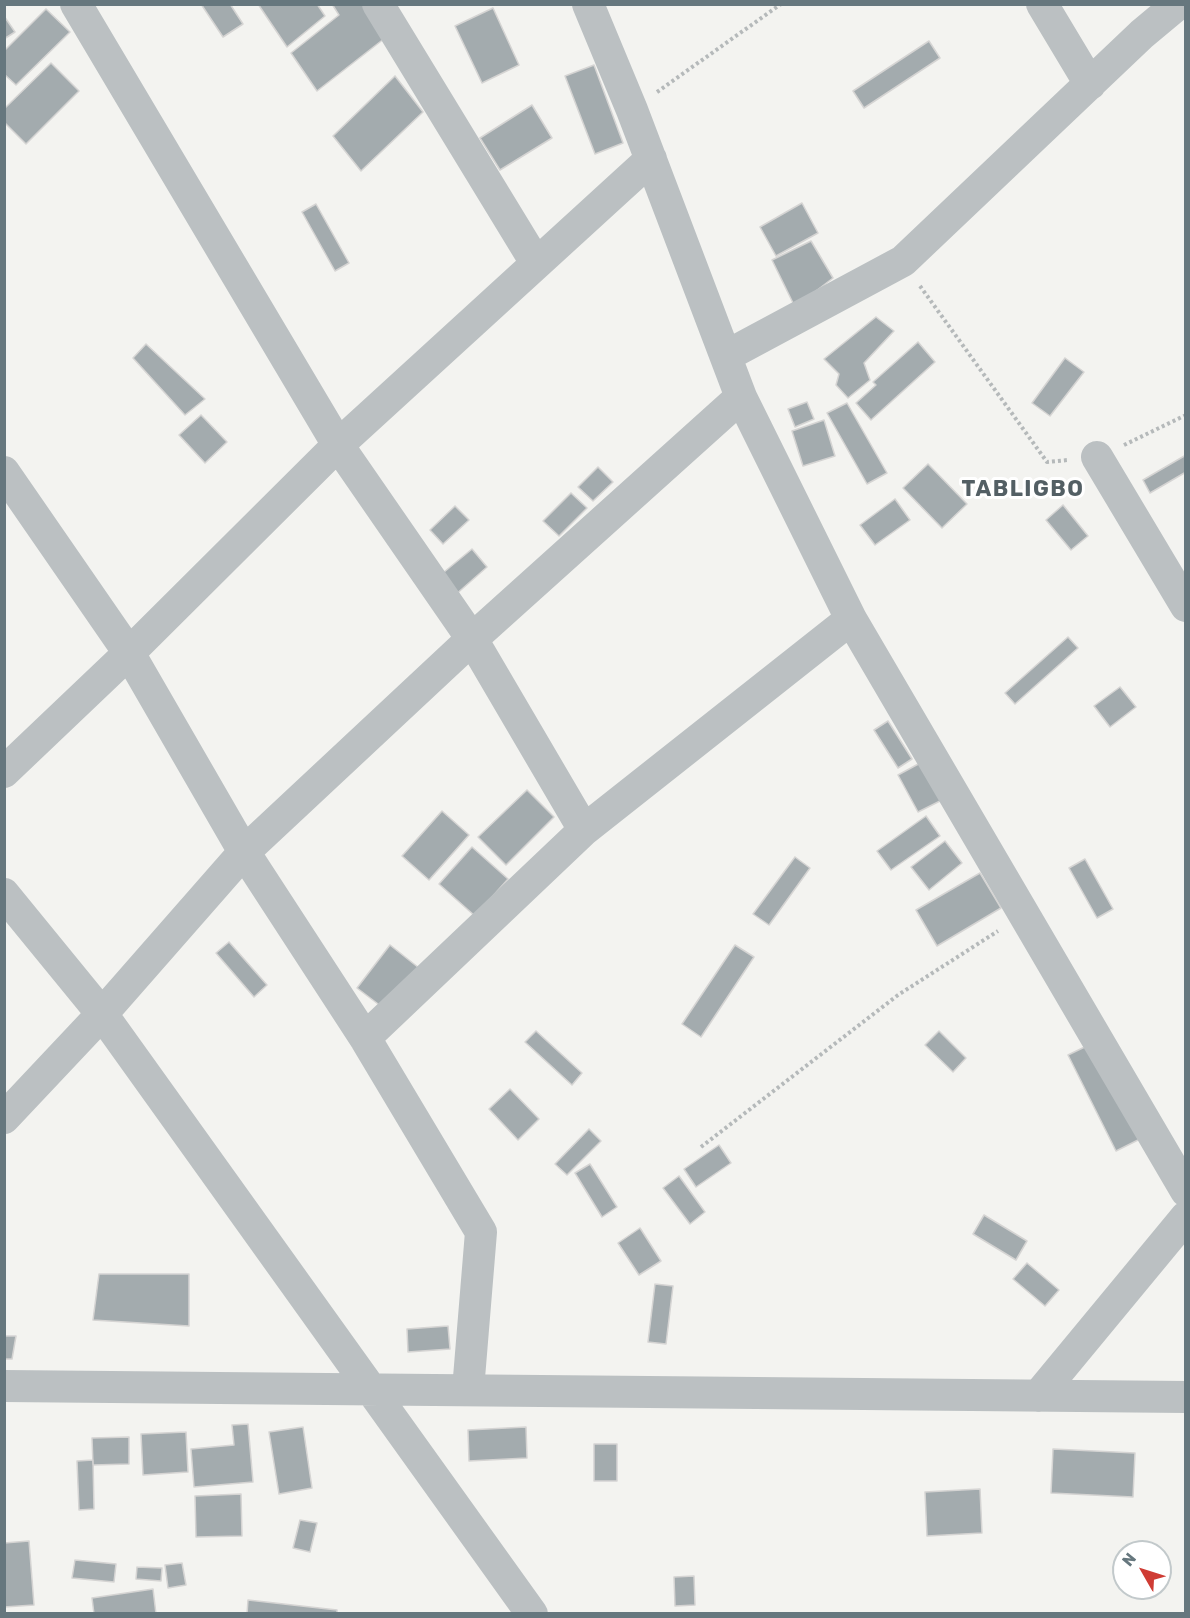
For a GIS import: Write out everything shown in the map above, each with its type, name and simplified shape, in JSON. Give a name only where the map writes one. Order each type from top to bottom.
[{"type":"street","points":[[76,4],[338,445],[472,639],[584,830]]},
{"type":"street","points":[[378,4],[536,263]]},
{"type":"street","points":[[588,4],[632,110],[741,397],[851,619],[1185,1191]]},
{"type":"street","points":[[1042,4],[1090,84]]},
{"type":"street","points":[[726,356],[903,261],[1178,4]]},
{"type":"street","points":[[4,772],[129,653],[338,445],[651,159]]},
{"type":"street","points":[[4,1118],[102,1014],[244,852],[472,639],[741,397]]},
{"type":"street","points":[[1097,457],[1185,606]]},
{"type":"street","points":[[4,472],[129,653],[244,852],[365,1038],[482,1232],[468,1390]]},
{"type":"street","points":[[365,1038],[584,830],[851,619]]},
{"type":"street","points":[[4,894],[102,1014],[374,1389],[532,1614]]},
{"type":"street","points":[[1038,1396],[1185,1217]]},
{"type":"street","points":[[4,1386],[1185,1397]]},
{"type":"path","points":[[632,110],[781,4]]},
{"type":"path","points":[[903,261],[1047,462]]},
{"type":"path","points":[[700,1147],[898,995],[1024,915]]},
{"type":"building","points":[[201,4],[230,4],[243,24],[223,37]]},
{"type":"building","points":[[258,4],[317,4],[325,16],[287,47]]},
{"type":"building","points":[[332,4],[363,4],[385,38],[317,91],[291,53],[339,15]]},
{"type":"building","points":[[493,8],[519,65],[482,83],[455,26]]},
{"type":"building","points":[[46,9],[70,32],[16,85],[4,74],[4,51]]},
{"type":"building","points":[[4,16],[15,32],[4,39]]},
{"type":"building","points":[[929,41],[940,58],[864,108],[853,91]]},
{"type":"building","points":[[51,63],[79,91],[26,144],[4,122],[4,109]]},
{"type":"building","points":[[594,65],[623,143],[595,154],[565,76]]},
{"type":"building","points":[[395,76],[423,112],[361,171],[333,136]]},
{"type":"building","points":[[532,105],[552,138],[500,170],[480,138]]},
{"type":"building","points":[[802,203],[818,233],[776,256],[760,227]]},
{"type":"building","points":[[316,204],[349,263],[335,271],[302,212]]},
{"type":"building","points":[[811,241],[833,278],[795,307],[772,260]]},
{"type":"building","points":[[876,317],[894,331],[864,363],[870,380],[848,398],[836,385],[839,374],[824,359]]},
{"type":"building","points":[[918,342],[935,362],[871,420],[856,403],[876,385],[873,382]]},
{"type":"building","points":[[146,344],[205,399],[185,415],[133,358]]},
{"type":"building","points":[[1065,358],[1084,372],[1050,416],[1032,403]]},
{"type":"building","points":[[807,402],[814,419],[795,427],[788,409]]},
{"type":"building","points":[[847,403],[887,473],[867,484],[827,413]]},
{"type":"building","points":[[201,415],[227,442],[205,463],[179,435]]},
{"type":"building","points":[[824,420],[835,456],[803,466],[792,431]]},
{"type":"building","points":[[1186,455],[1186,472],[1150,493],[1143,480]]},
{"type":"building","points":[[928,464],[967,504],[942,528],[903,488]]},
{"type":"building","points":[[598,467],[613,482],[593,501],[578,487]]},
{"type":"building","points":[[571,493],[587,508],[559,536],[543,521]]},
{"type":"building","points":[[895,499],[910,520],[875,545],[860,525]]},
{"type":"building","points":[[1063,505],[1088,536],[1071,550],[1046,520]]},
{"type":"building","points":[[455,506],[469,520],[443,544],[430,530]]},
{"type":"building","points":[[472,549],[487,567],[454,596],[438,577]]},
{"type":"building","points":[[1068,637],[1078,648],[1015,704],[1005,693]]},
{"type":"building","points":[[1120,687],[1136,707],[1110,727],[1094,706]]},
{"type":"building","points":[[888,721],[912,759],[898,768],[874,730]]},
{"type":"building","points":[[922,762],[942,800],[918,812],[898,775]]},
{"type":"building","points":[[527,790],[554,817],[506,865],[478,837]]},
{"type":"building","points":[[442,811],[469,835],[429,880],[402,856]]},
{"type":"building","points":[[926,816],[940,836],[891,870],[877,851]]},
{"type":"building","points":[[945,841],[962,863],[929,890],[911,867]]},
{"type":"building","points":[[472,847],[508,879],[475,916],[439,884]]},
{"type":"building","points":[[795,857],[810,868],[769,925],[753,914]]},
{"type":"building","points":[[1085,859],[1113,909],[1097,918],[1069,868]]},
{"type":"building","points":[[980,873],[1001,908],[937,946],[916,910]]},
{"type":"building","points":[[229,942],[267,985],[254,997],[216,953]]},
{"type":"building","points":[[390,945],[419,968],[386,1010],[357,988]]},
{"type":"building","points":[[735,945],[754,957],[701,1037],[682,1024]]},
{"type":"building","points":[[536,1031],[582,1073],[572,1085],[525,1042]]},
{"type":"building","points":[[939,1031],[966,1058],[953,1072],[925,1045]]},
{"type":"building","points":[[1093,1043],[1140,1139],[1116,1151],[1068,1055]]},
{"type":"building","points":[[510,1089],[539,1119],[518,1140],[489,1109]]},
{"type":"building","points":[[589,1129],[601,1141],[567,1175],[555,1164]]},
{"type":"building","points":[[719,1145],[731,1163],[696,1187],[684,1169]]},
{"type":"building","points":[[590,1164],[617,1207],[602,1217],[575,1173]]},
{"type":"building","points":[[679,1176],[705,1212],[690,1224],[663,1188]]},
{"type":"building","points":[[984,1215],[1027,1241],[1016,1260],[973,1234]]},
{"type":"building","points":[[640,1228],[661,1261],[639,1275],[618,1243]]},
{"type":"building","points":[[1027,1263],[1059,1290],[1045,1306],[1013,1279]]},
{"type":"building","points":[[99,1274],[189,1274],[189,1326],[93,1320]]},
{"type":"building","points":[[655,1284],[673,1286],[666,1344],[648,1342]]},
{"type":"building","points":[[448,1326],[450,1349],[408,1352],[407,1329]]},
{"type":"building","points":[[4,1336],[16,1336],[12,1359],[4,1359]]},
{"type":"building","points":[[248,1424],[253,1482],[194,1487],[191,1449],[234,1445],[232,1425]]},
{"type":"building","points":[[303,1427],[312,1488],[279,1494],[269,1432]]},
{"type":"building","points":[[526,1427],[527,1458],[469,1461],[468,1430]]},
{"type":"building","points":[[186,1432],[188,1472],[143,1475],[141,1434]]},
{"type":"building","points":[[129,1437],[129,1464],[93,1465],[92,1438]]},
{"type":"building","points":[[594,1444],[617,1444],[617,1481],[594,1481]]},
{"type":"building","points":[[1053,1449],[1135,1453],[1133,1497],[1051,1493]]},
{"type":"building","points":[[93,1460],[94,1509],[79,1510],[77,1461]]},
{"type":"building","points":[[980,1489],[982,1533],[927,1536],[925,1492]]},
{"type":"building","points":[[241,1494],[242,1536],[196,1537],[195,1496]]},
{"type":"building","points":[[300,1520],[317,1523],[310,1552],[293,1548]]},
{"type":"building","points":[[29,1541],[34,1605],[4,1607],[4,1543]]},
{"type":"building","points":[[75,1560],[116,1564],[114,1582],[72,1578]]},
{"type":"building","points":[[182,1563],[186,1585],[168,1588],[165,1565]]},
{"type":"building","points":[[137,1567],[162,1568],[161,1581],[136,1579]]},
{"type":"building","points":[[694,1576],[695,1605],[675,1606],[674,1577]]},
{"type":"building","points":[[153,1589],[156,1614],[94,1614],[92,1598]]},
{"type":"building","points":[[248,1600],[337,1610],[337,1614],[247,1614]]},
{"type":"district","name":"TABLIGBO","points":[[1023,490]]}]
